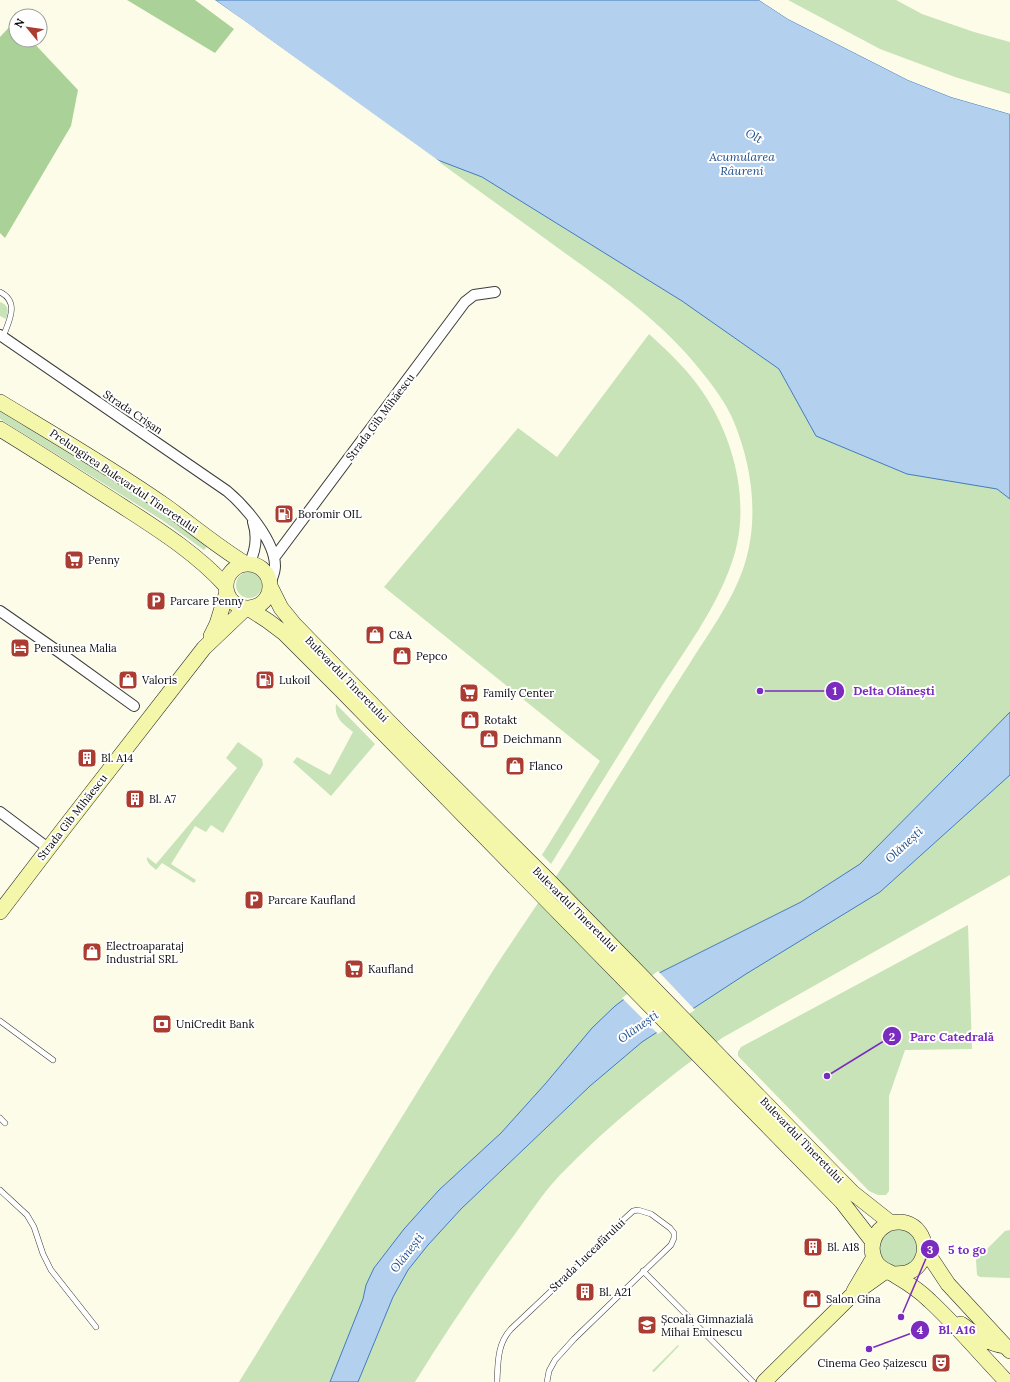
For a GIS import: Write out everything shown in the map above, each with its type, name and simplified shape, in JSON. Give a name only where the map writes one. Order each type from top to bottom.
[{"type":"main road","name":"Prelungirea Bulevardul Tineretului","points":[[0,402],[65,441],[135,486],[225,551],[247,564]]},
{"type":"main road","name":"Prelungirea Bulevardul Tineretului","points":[[0,430],[165,534],[202,562],[227,589]]},
{"type":"main road","name":"Bulevardul Tineretului","points":[[247,564],[259,567],[263,570],[269,579],[270,585],[281,608],[294,624],[400,733],[708,1066],[842,1202],[873,1242]]},
{"type":"main road","points":[[227,589],[227,578],[232,571],[238,566],[247,564]]},
{"type":"main road","points":[[247,608],[254,607],[264,601],[270,585]]},
{"type":"main road","name":"Bulevardul Tineretului","points":[[227,589],[230,598],[234,603],[247,608],[275,625],[293,642],[719,1056],[853,1193],[891,1223]]},
{"type":"main road","name":"Strada Gib Mihăescu","points":[[204,648],[217,624],[227,589]]},
{"type":"main road","name":"Strada Gib Mihăescu","points":[[0,912],[204,648],[247,608]]},
{"type":"main road","points":[[898,1222],[906,1223],[914,1227],[920,1234],[932,1260],[948,1284],[1008,1348],[995,1345],[984,1340],[913,1287],[880,1267],[874,1257],[872,1249],[873,1242],[877,1234],[883,1227],[891,1223],[898,1222]]},
{"type":"main road","points":[[764,1382],[851,1296],[890,1273],[906,1273],[917,1267],[922,1260],[924,1244]]},
{"type":"main road","points":[[851,1296],[874,1257]]},
{"type":"main road","points":[[930,1301],[1007,1382]]},
{"type":"street","name":"Strada Gib Mihăescu","points":[[274,558],[465,302],[474,296],[495,292]]},
{"type":"street","name":"Strada Crișan","points":[[2,336],[227,491],[236,499],[248,513],[270,545],[274,558],[275,572],[270,585]]},
{"type":"street","name":"Strada Crișan","points":[[247,564],[255,549],[256,536],[248,513]]},
{"type":"street","points":[[0,611],[42,639],[134,706]]},
{"type":"street","points":[[0,812],[48,848]]},
{"type":"lane","points":[[0,292],[6,295],[12,307],[12,314],[2,336]]},
{"type":"lane","points":[[0,1021],[53,1060]]},
{"type":"lane","points":[[0,1118],[5,1123]]},
{"type":"lane","points":[[0,1190],[27,1215],[34,1228],[43,1254],[51,1270],[96,1327]]},
{"type":"lane","name":"Strada Luceafărului","points":[[497,1382],[500,1346],[504,1336],[633,1211],[638,1210],[650,1214],[670,1228],[674,1232],[674,1238],[671,1245],[574,1339],[555,1360],[549,1371],[547,1382]]},
{"type":"lane","points":[[643,1271],[753,1382]]},
{"type":"green space","points":[[127,0],[195,0],[234,29],[215,53]]},
{"type":"green space","points":[[788,0],[896,0],[922,14],[974,32],[1010,42],[1010,94],[955,77],[880,49]]},
{"type":"green space","points":[[8,28],[8,48],[39,48],[78,90],[71,126],[5,238],[0,233],[0,37]]},
{"type":"green space","points":[[435,159],[482,177],[682,301],[779,369],[816,436],[907,474],[998,489],[1010,499],[1010,712],[860,864],[801,902],[659,973],[615,1006],[501,1133],[439,1190],[404,1229],[374,1268],[366,1285],[363,1299],[330,1382],[239,1382],[494,969],[557,875],[721,614],[735,589],[745,563],[752,528],[752,492],[749,474],[734,422],[711,383],[686,353],[634,305]]},
{"type":"green space","points":[[0,302],[3,303],[8,309],[6,319],[0,316]]},
{"type":"green space","points":[[649,334],[694,380],[717,415],[732,456],[737,477],[740,498],[738,541],[732,562],[709,613],[551,864],[542,855],[600,761],[384,587],[518,428],[557,457]]},
{"type":"green space","points":[[0,411],[166,513],[208,545],[204,550],[162,520],[0,419]]},
{"type":"green space","points":[[249,572],[258,576],[262,585],[258,594],[249,598],[240,594],[236,585],[240,576]]},
{"type":"green space","points":[[336,704],[375,744],[331,796],[293,762],[297,757],[330,775],[353,732],[338,717],[336,713]]},
{"type":"green space","points":[[238,742],[262,759],[263,765],[223,833],[211,825],[206,832],[195,826],[171,864],[196,880],[194,883],[162,863],[156,870],[148,863],[147,857],[156,864],[237,768],[226,758]]},
{"type":"green space","points":[[1010,775],[1010,875],[722,1038],[679,1070],[617,1121],[578,1157],[553,1183],[476,1289],[415,1382],[358,1382],[393,1297],[408,1270],[428,1245],[461,1209],[590,1086],[642,1042],[746,974],[880,892]]},
{"type":"green space","points":[[968,925],[972,1049],[905,1050],[889,1096],[889,1191],[886,1195],[878,1195],[869,1191],[738,1056],[738,1052],[741,1047]]},
{"type":"green space","points":[[900,1228],[911,1233],[918,1243],[918,1255],[910,1266],[897,1269],[881,1259],[879,1247],[884,1235]]},
{"type":"green space","points":[[1010,1230],[1010,1278],[980,1277],[977,1275],[976,1260],[1005,1231]]},
{"type":"green space","points":[[678,1345],[679,1346],[654,1372],[652,1371]]},
{"type":"water","name":"Acumularea Râureni","points":[[215,0],[759,0],[788,19],[908,80],[951,97],[1010,114],[1010,499],[997,489],[907,474],[816,436],[779,369],[682,301],[482,177],[435,159]]},
{"type":"water","name":"Olănești","points":[[1010,712],[1010,775],[880,892],[746,974],[642,1042],[590,1086],[461,1209],[428,1245],[408,1270],[393,1297],[358,1382],[330,1382],[363,1299],[366,1285],[374,1268],[404,1229],[439,1190],[501,1133],[546,1083],[592,1028],[615,1006],[659,973],[801,902],[860,864]]},
{"type":"pier","points":[[213,0],[242,19],[442,163],[434,160]]},
{"type":"pier","points":[[759,0],[763,0],[789,18],[909,79],[951,95],[1010,111],[1010,114],[951,97],[908,80],[788,19]]},
{"type":"pier","points":[[658,971],[695,1010],[658,1034],[622,998]]},
{"type":"place","name":"Boromir OIL","points":[[284,514]]},
{"type":"place","name":"Penny","points":[[74,560]]},
{"type":"place","name":"Parcare Penny","points":[[156,601]]},
{"type":"place","name":"C&A","points":[[375,635]]},
{"type":"place","name":"Pensiunea Malia","points":[[20,648]]},
{"type":"place","name":"Pepco","points":[[402,656]]},
{"type":"place","name":"Valoris","points":[[128,680]]},
{"type":"place","name":"Lukoil","points":[[265,680]]},
{"type":"place","name":"Delta Olănești","points":[[760,691]]},
{"type":"place","name":"Family Center","points":[[469,693]]},
{"type":"place","name":"Rotakt","points":[[470,720]]},
{"type":"place","name":"Deichmann","points":[[489,739]]},
{"type":"place","name":"Bl. A14","points":[[87,758]]},
{"type":"place","name":"Flanco","points":[[515,766]]},
{"type":"place","name":"Bl. A7","points":[[135,799]]},
{"type":"place","name":"Parcare Kaufland","points":[[254,900]]},
{"type":"place","name":"Electroaparataj Industrial SRL","points":[[92,952]]},
{"type":"place","name":"Kaufland","points":[[354,969]]},
{"type":"place","name":"UniCredit Bank","points":[[162,1024]]},
{"type":"place","name":"Parc Catedrală","points":[[827,1076]]},
{"type":"place","name":"Bl. A18","points":[[813,1247]]},
{"type":"place","name":"Bl. A21","points":[[585,1292]]},
{"type":"place","name":"Salon Gina","points":[[812,1299]]},
{"type":"place","name":"5 to go","points":[[901,1317]]},
{"type":"place","name":"Școala Gimnazială Mihai Eminescu","points":[[647,1325]]},
{"type":"place","name":"Bl. A16","points":[[869,1349]]},
{"type":"place","name":"Cinema Geo Șaizescu","points":[[941,1363]]},
{"type":"water label","name":"Olt","points":[[754,136]]}]
